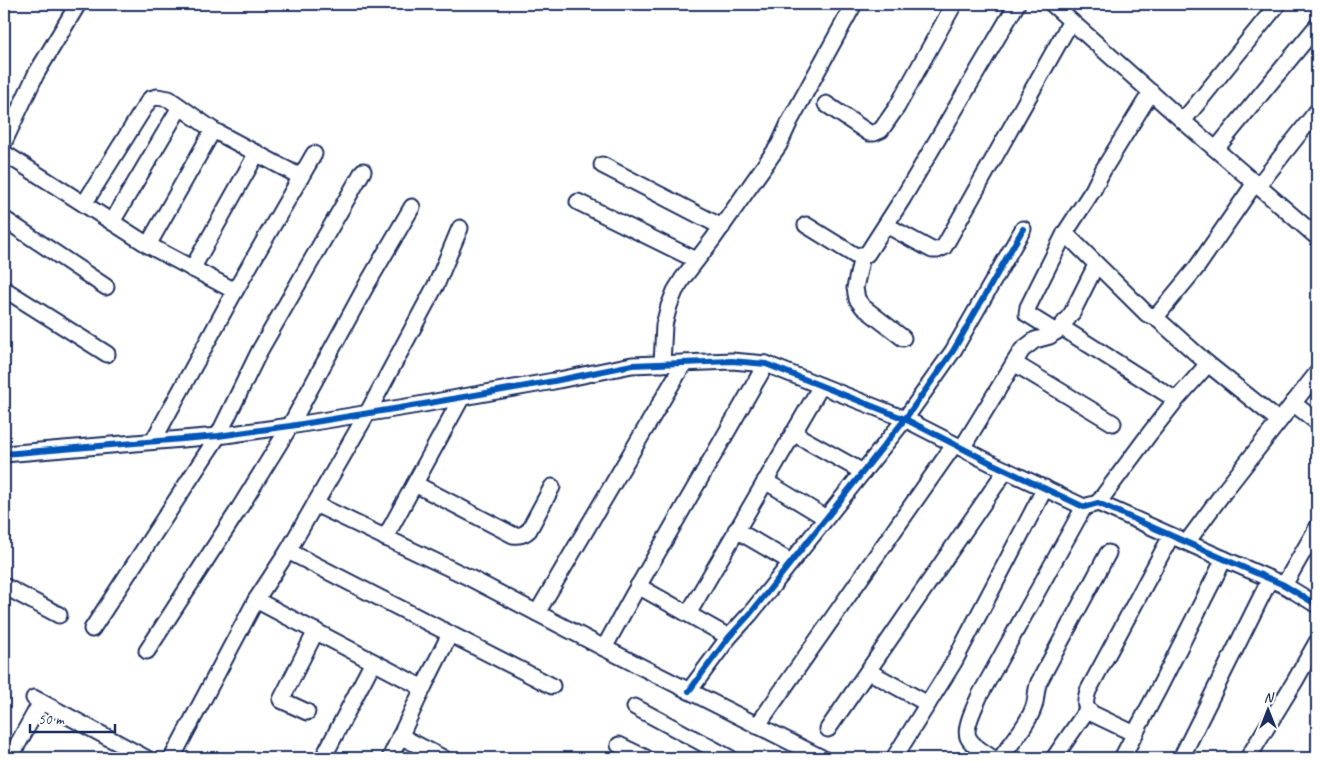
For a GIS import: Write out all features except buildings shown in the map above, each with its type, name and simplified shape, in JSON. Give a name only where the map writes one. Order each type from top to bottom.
[{"type":"street","points":[[4,142],[36,74],[78,4]]},
{"type":"street","points":[[662,364],[664,325],[675,291],[779,145],[790,121],[854,4]]},
{"type":"street","points":[[826,104],[868,133],[881,130],[897,107],[954,4]]},
{"type":"street","points":[[806,225],[856,256],[867,254],[903,198],[1017,4]]},
{"type":"street","points":[[1052,4],[1317,237]]},
{"type":"street","points":[[1183,121],[1278,4]]},
{"type":"street","points":[[886,225],[932,250],[944,247],[1071,21]]},
{"type":"street","points":[[1216,149],[1317,26]]},
{"type":"street","points":[[1151,92],[1103,170],[1093,190],[1064,234],[1028,307],[1027,314],[1058,330],[1176,400]]},
{"type":"street","points":[[84,204],[150,99],[157,97],[169,99],[213,130],[301,177]]},
{"type":"street","points":[[112,222],[180,107]]},
{"type":"street","points":[[1154,316],[1160,312],[1197,267],[1256,184],[1317,111]]},
{"type":"street","points":[[148,245],[213,130]]},
{"type":"street","points":[[4,152],[148,245],[235,290]]},
{"type":"street","points":[[192,269],[257,153]]},
{"type":"street","points":[[153,441],[235,290],[314,154]]},
{"type":"street","points":[[602,165],[722,227]]},
{"type":"street","points":[[92,628],[218,436],[260,350],[363,171]]},
{"type":"street","points":[[578,202],[696,260]]},
{"type":"street","points":[[147,651],[290,426],[366,286],[412,207]]},
{"type":"street","points":[[4,219],[106,287]]},
{"type":"street","points":[[172,758],[256,600],[288,551],[368,412],[437,283],[460,228]]},
{"type":"street","points":[[689,691],[729,637],[750,614],[905,419],[954,351],[1023,229]]},
{"type":"street","points":[[1064,234],[1147,314],[1154,316],[1208,364],[1279,421]]},
{"type":"street","points":[[862,256],[856,288],[857,299],[863,307],[903,338]]},
{"type":"street","points":[[757,726],[958,446],[1022,350],[1035,340],[1050,336],[1058,330],[1072,312],[1096,265]]},
{"type":"street","points":[[4,288],[107,354]]},
{"type":"street","points":[[4,454],[218,436],[290,426],[462,397],[632,365],[732,361],[766,364],[905,419],[1045,488],[1187,542],[1284,585],[1317,605]]},
{"type":"street","points":[[537,613],[684,363]]},
{"type":"street","points":[[1014,363],[1113,423]]},
{"type":"street","points":[[604,648],[766,364]]},
{"type":"street","points":[[992,758],[977,748],[968,738],[966,731],[980,695],[1091,505],[1176,400],[1208,364]]},
{"type":"street","points":[[1187,542],[1317,374]]},
{"type":"street","points":[[688,614],[821,386]]},
{"type":"street","points":[[385,538],[462,397]]},
{"type":"street","points":[[1293,403],[1317,422]]},
{"type":"street","points":[[793,433],[863,472]]},
{"type":"street","points":[[828,729],[1006,470]]},
{"type":"street","points":[[765,481],[826,518]]},
{"type":"street","points":[[415,484],[518,536],[529,530],[552,487]]},
{"type":"street","points":[[894,758],[954,662],[1045,488]]},
{"type":"street","points":[[315,504],[468,577],[822,758]]},
{"type":"street","points":[[1284,585],[1317,528]]},
{"type":"street","points":[[736,530],[791,562]]},
{"type":"street","points":[[1135,734],[1093,714],[1087,710],[1085,702],[1088,691],[1171,536]]},
{"type":"street","points":[[288,551],[552,686]]},
{"type":"street","points":[[1000,758],[1029,719],[1034,708],[1036,689],[1039,682],[1108,553]]},
{"type":"street","points":[[1122,758],[1224,559]]},
{"type":"street","points":[[1180,758],[1270,579]]},
{"type":"street","points":[[4,586],[59,615]]},
{"type":"street","points":[[638,586],[729,637]]},
{"type":"street","points":[[256,600],[423,688]]},
{"type":"street","points":[[307,712],[282,700],[316,631]]},
{"type":"street","points":[[390,758],[450,634]]},
{"type":"street","points":[[1248,758],[1317,642]]},
{"type":"street","points":[[323,758],[373,662]]},
{"type":"street","points":[[868,671],[928,704]]},
{"type":"street","points":[[10,758],[38,700],[146,758]]},
{"type":"street","points":[[635,707],[730,758]]},
{"type":"street","points":[[1054,758],[1087,710]]},
{"type":"street","points":[[400,736],[443,758]]},
{"type":"street","points":[[620,745],[646,758]]},
{"type":"cycle path","points":[[689,691],[729,637],[750,614],[905,419],[953,351],[1023,229]]},
{"type":"cycle path","points":[[4,454],[218,436],[290,426],[554,381],[632,365],[732,361],[766,364],[905,419],[993,464],[1084,507],[1098,503],[1284,585],[1317,605]]}]
